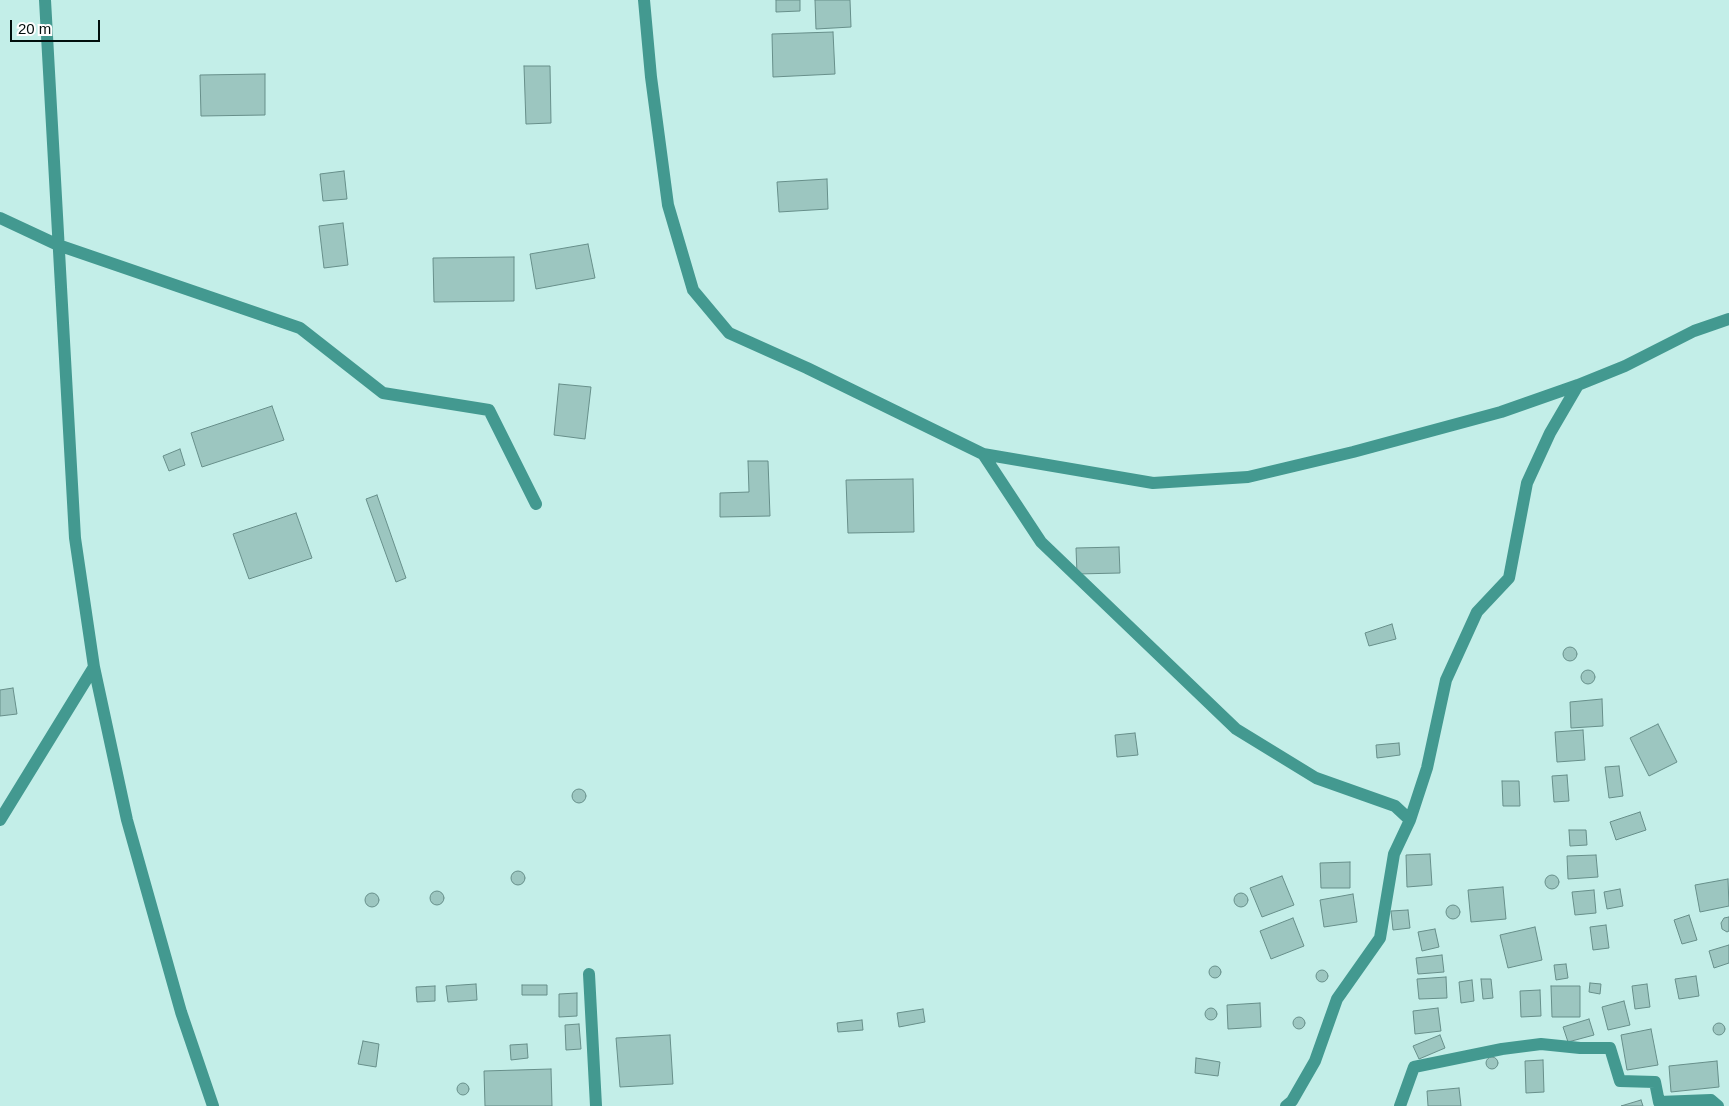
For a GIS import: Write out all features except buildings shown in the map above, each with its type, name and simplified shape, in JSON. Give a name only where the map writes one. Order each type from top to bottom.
[{"type":"street","points":[[45,0],[75,538],[94,668],[127,820],[181,1012],[213,1106]]},
{"type":"street","points":[[644,0],[651,77],[668,205],[693,290],[729,333],[807,368],[983,454],[1153,483],[1248,477],[1353,452],[1501,412],[1578,385],[1624,366],[1694,331],[1729,319]]},
{"type":"street","points":[[0,218],[58,245],[300,328],[383,393],[489,410],[536,504]]},
{"type":"street","points":[[1286,1106],[1292,1101],[1315,1061],[1337,999],[1380,938],[1394,854],[1410,820],[1427,768],[1446,680],[1477,612],[1509,578],[1527,483],[1550,433],[1578,385]]},
{"type":"street","points":[[983,454],[1041,542],[1236,729],[1316,778],[1395,806],[1410,820]]},
{"type":"street","points":[[0,820],[94,668]]},
{"type":"street","points":[[589,974],[596,1106]]},
{"type":"street","points":[[1400,1106],[1414,1067],[1502,1049],[1541,1044],[1580,1048],[1610,1048],[1620,1081],[1655,1082],[1659,1102],[1711,1100],[1718,1106]]}]
